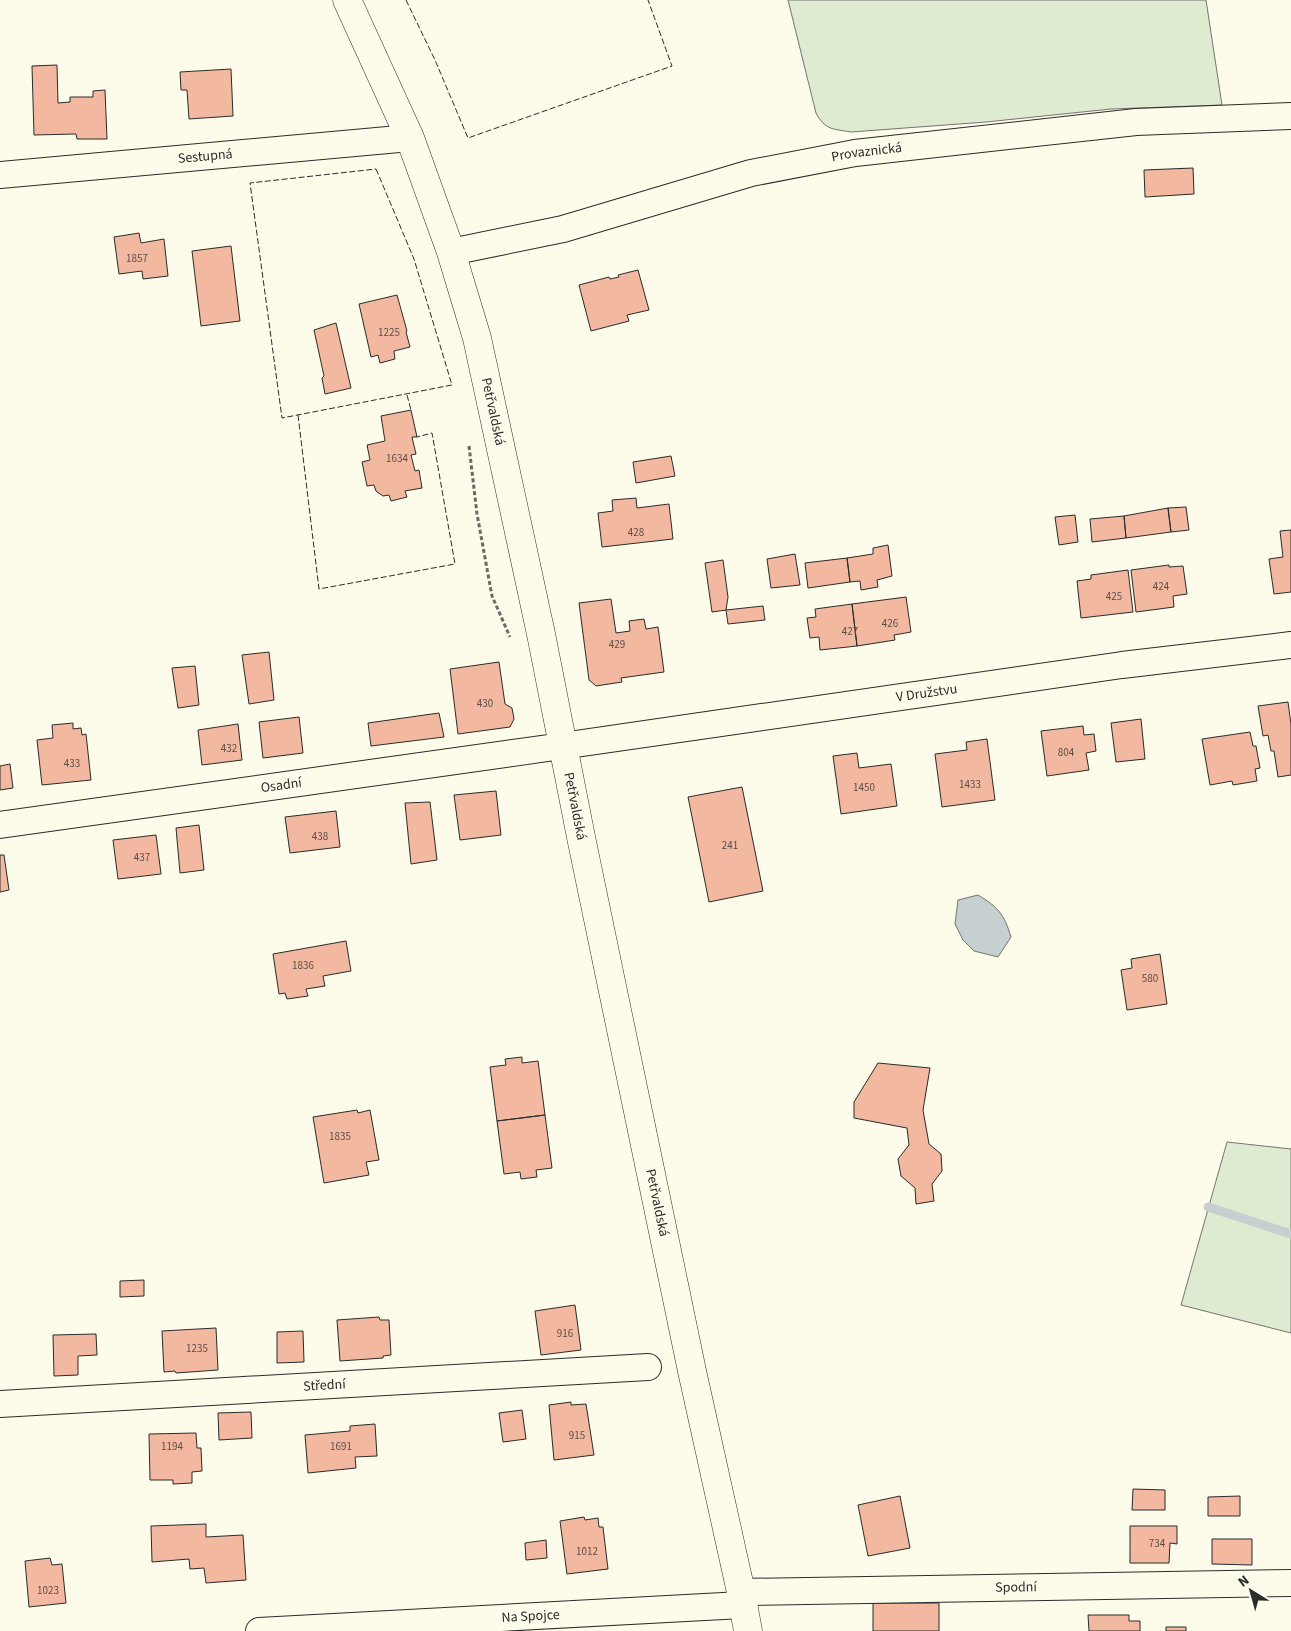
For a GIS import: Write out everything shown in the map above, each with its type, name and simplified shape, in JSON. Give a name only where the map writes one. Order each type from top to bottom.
[{"type":"main road","name":"Petřvaldská","points":[[347,0],[410,138],[451,252],[477,338],[540,625],[562,746],[748,1631]]},
{"type":"street","name":"Provaznická","points":[[451,252],[563,229],[751,173],[855,153],[1136,122],[1291,116]]},
{"type":"street","name":"Sestupná","points":[[0,175],[410,138]]},
{"type":"street","name":"V Družstvu","points":[[562,746],[1122,664],[1291,645]]},
{"type":"street","name":"Osadní","points":[[0,825],[562,746]]},
{"type":"street","name":"Střední","points":[[0,1404],[648,1367]]},
{"type":"street","name":"Spodní","points":[[742,1598],[1291,1583]]},
{"type":"street","name":"Na Spojce","points":[[259,1631],[742,1598]]},
{"type":"green space","points":[[788,0],[1206,0],[1222,105],[1111,109],[986,122],[851,132],[834,129],[826,126],[816,113]]},
{"type":"green space","points":[[1227,1142],[1291,1149],[1291,1333],[1181,1305]]},
{"type":"shaded area","points":[[978,895],[991,903],[1003,917],[1011,937],[998,957],[974,951],[963,940],[955,924],[958,900]]},
{"type":"building","points":[[57,65],[58,103],[70,102],[70,97],[93,97],[93,91],[105,90],[107,139],[77,139],[76,134],[34,135],[32,66]]},
{"type":"building","points":[[231,69],[233,116],[189,119],[187,90],[181,90],[180,72]]},
{"type":"building","points":[[1193,168],[1194,194],[1145,197],[1144,170]]},
{"type":"building","points":[[139,233],[141,243],[164,239],[168,276],[143,279],[142,271],[119,274],[114,237]]},
{"type":"building","points":[[231,246],[240,321],[201,326],[192,251]]},
{"type":"building","points":[[638,270],[649,310],[627,315],[629,321],[591,331],[579,285],[609,277],[610,279],[619,277],[618,275]]},
{"type":"building","points":[[397,295],[410,347],[394,351],[395,359],[380,363],[378,355],[371,357],[359,304]]},
{"type":"building","points":[[336,323],[351,388],[325,394],[322,378],[324,376],[314,330]]},
{"type":"building","points":[[411,410],[417,437],[412,437],[416,454],[411,455],[415,471],[419,470],[422,488],[405,491],[407,497],[391,501],[389,495],[383,496],[376,491],[374,485],[367,486],[362,462],[370,460],[367,445],[385,441],[381,416]]},
{"type":"building","points":[[671,456],[675,476],[636,483],[633,462]]},
{"type":"building","points":[[636,498],[637,508],[669,504],[673,539],[602,547],[598,513],[613,511],[612,500]]},
{"type":"building","points":[[1186,507],[1189,530],[1171,532],[1168,508]]},
{"type":"building","points":[[1168,508],[1171,532],[1126,538],[1124,516]]},
{"type":"building","points":[[1075,515],[1078,542],[1059,545],[1055,517]]},
{"type":"building","points":[[1124,516],[1126,538],[1092,542],[1090,519]]},
{"type":"building","points":[[1291,530],[1291,592],[1274,594],[1269,559],[1283,557],[1280,531]]},
{"type":"building","points":[[888,545],[892,576],[877,580],[878,587],[861,590],[860,581],[850,582],[847,558],[873,554],[873,548]]},
{"type":"building","points":[[795,554],[800,585],[771,588],[767,559]]},
{"type":"building","points":[[847,558],[850,582],[808,588],[805,563]]},
{"type":"building","points":[[723,560],[728,597],[726,610],[712,612],[705,563]]},
{"type":"building","points":[[1169,565],[1169,567],[1183,566],[1187,594],[1173,596],[1174,607],[1136,612],[1131,570]]},
{"type":"building","points":[[1128,570],[1133,612],[1081,618],[1077,581],[1091,579],[1091,575]]},
{"type":"building","points":[[906,597],[911,632],[894,635],[895,640],[857,646],[852,604]]},
{"type":"building","points":[[611,599],[616,633],[630,631],[629,621],[644,619],[646,629],[658,627],[664,672],[621,678],[622,682],[596,686],[589,680],[579,603]]},
{"type":"building","points":[[852,604],[857,646],[820,650],[819,637],[810,638],[807,618],[816,617],[815,609]]},
{"type":"building","points":[[763,606],[765,620],[728,624],[726,610]]},
{"type":"building","points":[[269,652],[274,700],[249,704],[242,655]]},
{"type":"building","points":[[499,662],[505,704],[512,708],[514,719],[510,727],[458,734],[450,669]]},
{"type":"building","points":[[195,666],[199,705],[178,708],[172,668]]},
{"type":"building","points":[[1288,702],[1291,724],[1291,775],[1278,777],[1274,751],[1271,751],[1268,735],[1263,736],[1258,706]]},
{"type":"building","points":[[439,713],[444,737],[371,746],[368,723]]},
{"type":"building","points":[[299,717],[303,753],[263,758],[259,722]]},
{"type":"building","points":[[1141,719],[1145,759],[1116,762],[1111,723]]},
{"type":"building","points":[[73,723],[73,729],[81,728],[82,735],[86,734],[91,780],[42,785],[37,740],[53,738],[52,725]]},
{"type":"building","points":[[238,724],[242,760],[202,765],[198,730]]},
{"type":"building","points":[[1083,726],[1084,735],[1094,734],[1096,751],[1086,753],[1089,770],[1047,776],[1041,731]]},
{"type":"building","points":[[1250,732],[1253,746],[1256,746],[1260,768],[1255,769],[1257,781],[1233,785],[1232,781],[1210,785],[1202,739]]},
{"type":"building","points":[[987,739],[995,800],[942,807],[935,754],[967,750],[966,742]]},
{"type":"building","points":[[857,753],[859,768],[891,764],[897,806],[841,814],[833,756]]},
{"type":"building","points":[[10,764],[13,788],[0,790],[0,766]]},
{"type":"building","points":[[742,787],[763,891],[709,902],[688,797]]},
{"type":"building","points":[[496,791],[501,835],[460,840],[454,795]]},
{"type":"building","points":[[430,802],[437,860],[411,864],[405,803]]},
{"type":"building","points":[[336,811],[340,847],[290,853],[285,817]]},
{"type":"building","points":[[199,825],[204,870],[180,873],[176,828]]},
{"type":"building","points":[[156,835],[161,874],[118,879],[113,840]]},
{"type":"building","points":[[0,855],[4,855],[9,890],[0,892]]},
{"type":"building","points":[[346,941],[351,971],[323,976],[325,986],[306,989],[308,996],[287,999],[285,993],[279,994],[273,954]]},
{"type":"building","points":[[1160,954],[1167,1004],[1127,1010],[1121,970],[1132,968],[1131,959]]},
{"type":"building","points":[[522,1057],[522,1063],[538,1061],[545,1115],[497,1121],[490,1067],[506,1065],[505,1059]]},
{"type":"building","points":[[878,1063],[930,1068],[923,1110],[929,1144],[941,1154],[942,1171],[932,1184],[934,1201],[916,1204],[915,1188],[901,1176],[898,1159],[909,1145],[907,1128],[854,1118],[854,1102]]},
{"type":"building","points":[[357,1110],[358,1113],[370,1110],[379,1160],[366,1162],[369,1175],[324,1183],[313,1117]]},
{"type":"building","points":[[545,1115],[552,1168],[536,1170],[537,1177],[521,1179],[520,1172],[504,1174],[497,1121]]},
{"type":"building","points":[[144,1280],[144,1296],[120,1297],[120,1281]]},
{"type":"building","points":[[575,1305],[581,1350],[541,1355],[535,1311]]},
{"type":"building","points":[[379,1317],[380,1320],[389,1320],[391,1355],[383,1356],[383,1358],[340,1361],[337,1320]]},
{"type":"building","points":[[216,1328],[218,1370],[164,1372],[162,1331]]},
{"type":"building","points":[[303,1331],[304,1362],[277,1363],[277,1332]]},
{"type":"building","points":[[96,1334],[97,1355],[78,1356],[78,1375],[54,1376],[53,1335]]},
{"type":"building","points":[[571,1402],[571,1405],[586,1404],[594,1455],[554,1460],[549,1405]]},
{"type":"building","points":[[522,1410],[526,1439],[503,1442],[499,1413]]},
{"type":"building","points":[[251,1412],[252,1438],[219,1440],[218,1413]]},
{"type":"building","points":[[375,1424],[377,1456],[355,1457],[356,1468],[308,1473],[305,1435],[350,1431],[350,1426]]},
{"type":"building","points":[[196,1433],[197,1448],[201,1448],[202,1471],[192,1472],[192,1483],[173,1484],[173,1480],[150,1480],[149,1434]]},
{"type":"building","points":[[1133,1489],[1165,1490],[1165,1510],[1132,1510]]},
{"type":"building","points":[[900,1496],[910,1548],[868,1556],[858,1505]]},
{"type":"building","points":[[1240,1496],[1240,1516],[1208,1516],[1208,1497]]},
{"type":"building","points":[[584,1517],[585,1520],[598,1518],[599,1527],[603,1527],[608,1569],[567,1574],[560,1521]]},
{"type":"building","points":[[206,1524],[206,1537],[243,1535],[246,1580],[206,1583],[204,1568],[190,1569],[189,1559],[152,1562],[151,1526]]},
{"type":"building","points":[[1130,1526],[1177,1526],[1177,1544],[1170,1543],[1169,1563],[1130,1563]]},
{"type":"building","points":[[1212,1539],[1252,1539],[1252,1565],[1212,1564]]},
{"type":"building","points":[[546,1540],[547,1558],[526,1560],[525,1543]]},
{"type":"building","points":[[50,1558],[52,1565],[62,1564],[66,1603],[29,1607],[25,1561]]},
{"type":"building","points":[[873,1603],[939,1603],[939,1631],[873,1631]]},
{"type":"building","points":[[1088,1615],[1129,1615],[1129,1621],[1140,1621],[1140,1631],[1089,1631]]},
{"type":"building","points":[[1166,1627],[1186,1627],[1186,1631],[1166,1631]]},
{"type":"waterway","points":[[1208,1207],[1291,1234]]},
{"type":"fence","points":[[406,0],[435,60],[468,138],[672,66],[648,0]]},
{"type":"fence","points":[[376,169],[414,259],[452,385],[282,418],[250,183],[376,169]]},
{"type":"fence","points":[[407,395],[411,410]]},
{"type":"fence","points":[[298,415],[319,589],[455,564],[432,433],[417,437]]}]
